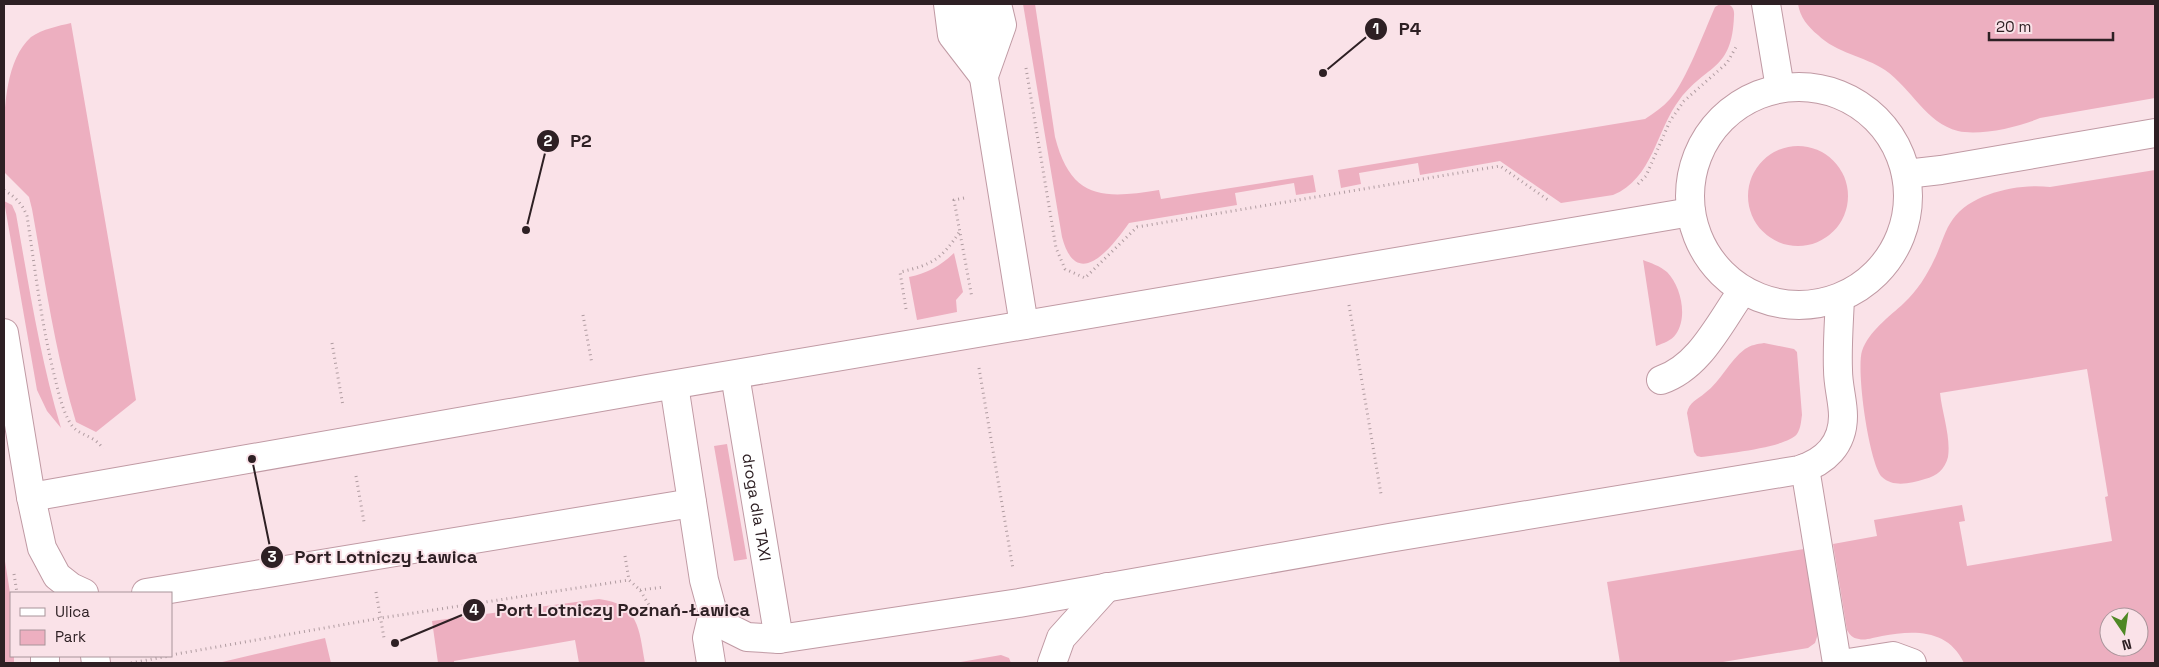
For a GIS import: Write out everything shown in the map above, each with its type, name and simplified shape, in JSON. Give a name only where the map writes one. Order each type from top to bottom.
[{"type":"lane","points":[[948,4],[952,35],[984,77]]},
{"type":"lane","points":[[972,4],[1024,325]]},
{"type":"lane","points":[[984,77],[1002,25],[997,4]]},
{"type":"lane","points":[[1766,4],[1780,88]]},
{"type":"lane","points":[[1808,86],[1835,93],[1861,105],[1882,124],[1897,147],[1906,174],[1908,204],[1902,234],[1887,261],[1866,282],[1840,298],[1807,304],[1774,302],[1743,290],[1718,269],[1700,243],[1691,212],[1690,184],[1697,157],[1710,132],[1729,112],[1753,96],[1780,88],[1808,86]]},
{"type":"lane","points":[[1906,174],[1941,170],[2155,133]]},
{"type":"lane","points":[[31,497],[974,333],[1691,212]]},
{"type":"lane","points":[[1660,380],[1672,376],[1687,367],[1697,356],[1743,290]]},
{"type":"lane","points":[[713,613],[727,627],[747,636],[779,639],[1019,603],[1805,468],[1816,464],[1828,455],[1842,433],[1844,416],[1838,371],[1840,298]]},
{"type":"lane","points":[[4,333],[31,497],[42,548],[53,585],[71,587],[82,592]]},
{"type":"lane","name":"droga dla TAXI","points":[[736,375],[779,639]]},
{"type":"lane","points":[[674,385],[704,580],[713,613],[707,638],[711,663]]},
{"type":"lane","points":[[1805,468],[1837,663]]},
{"type":"lane","points":[[152,592],[692,503]]},
{"type":"lane","points":[[1052,663],[1061,638],[1107,587]]},
{"type":"lane","points":[[1848,663],[1893,656],[1912,663]]},
{"type":"path","points":[[1636,186],[1646,176],[1670,121],[1684,101],[1727,63],[1738,43]]},
{"type":"path","points":[[1024,60],[1056,248],[1065,269],[1085,278],[1137,227],[1500,166],[1553,203]]},
{"type":"path","points":[[4,190],[16,198],[23,206],[27,216],[49,351],[63,408],[70,423],[77,432],[97,440],[105,453]]},
{"type":"path","points":[[964,198],[954,200],[972,296],[970,311],[1019,603]]},
{"type":"path","points":[[906,311],[900,272],[922,267],[934,261],[948,250],[960,230]]},
{"type":"path","points":[[1348,305],[1381,494]]},
{"type":"path","points":[[583,315],[592,367]]},
{"type":"path","points":[[332,343],[384,638]]},
{"type":"path","points":[[625,556],[629,580],[640,590],[649,605]]},
{"type":"path","points":[[172,656],[381,618],[629,580]]},
{"type":"path","points":[[640,590],[664,587]]},
{"type":"path","points":[[128,663],[164,657]]},
{"type":"green space","points":[[1023,4],[1035,4],[1055,137],[1062,158],[1070,173],[1080,184],[1106,194],[1159,190],[1161,199],[1313,175],[1316,192],[1296,195],[1294,183],[1235,193],[1237,205],[1129,223],[1104,253],[1095,260],[1085,264],[1076,262],[1068,253],[1062,237]]},
{"type":"green space","points":[[1720,4],[1731,6],[1734,10],[1729,47],[1716,65],[1680,99],[1637,178],[1626,188],[1613,195],[1561,203],[1500,161],[1420,175],[1418,163],[1359,173],[1361,184],[1341,188],[1338,170],[1645,119],[1664,105],[1676,91],[1688,69],[1715,7]]},
{"type":"green space","points":[[1798,4],[2155,4],[2155,98],[2040,118],[1999,130],[1958,131],[1937,121],[1885,70],[1825,41],[1805,21]]},
{"type":"green space","points":[[71,23],[136,400],[96,432],[76,422],[56,343],[29,197],[4,172],[4,119],[9,81],[14,64],[21,49],[31,37],[46,30]]},
{"type":"green space","points":[[1798,146],[1817,149],[1834,160],[1845,177],[1848,196],[1845,215],[1834,232],[1817,243],[1798,246],[1779,243],[1762,232],[1751,215],[1748,196],[1751,177],[1762,160],[1779,149]]},
{"type":"green space","points":[[2155,170],[2155,663],[1964,663],[1949,644],[1929,634],[1894,634],[1864,640],[1855,638],[1847,630],[1833,544],[1877,536],[1874,520],[1962,505],[1965,521],[1959,522],[1967,566],[2112,541],[2105,497],[2108,496],[2087,369],[1940,393],[1949,449],[1948,457],[1943,468],[1929,478],[1897,484],[1882,477],[1877,468],[1868,436],[1862,396],[1861,361],[1862,351],[1869,337],[1909,298],[1921,283],[1931,266],[1947,229],[1961,210],[1984,196],[2011,189],[2038,186],[2050,187]]},
{"type":"green space","points":[[4,201],[12,205],[16,214],[41,349],[61,428],[47,411],[37,390]]},
{"type":"green space","points":[[954,253],[963,292],[956,300],[957,312],[917,320],[909,277],[933,268],[944,262]]},
{"type":"green space","points":[[1643,260],[1667,272],[1676,285],[1681,302],[1682,319],[1680,327],[1670,340],[1656,346]]},
{"type":"green space","points":[[1764,343],[1794,349],[1797,352],[1802,415],[1797,434],[1791,439],[1767,447],[1701,457],[1697,456],[1694,452],[1687,413],[1690,406],[1716,383],[1739,354],[1745,349]]},
{"type":"green space","points":[[727,444],[747,559],[734,561],[714,446]]},
{"type":"green space","points":[[1804,549],[1818,634],[1815,643],[1808,648],[1717,663],[1620,663],[1607,582]]},
{"type":"green space","points":[[4,555],[10,593],[10,657],[14,657],[14,663],[4,663]]},
{"type":"green space","points":[[599,599],[622,606],[630,612],[635,620],[641,639],[645,663],[579,663],[575,640],[454,661],[454,663],[438,663],[432,621]]},
{"type":"green space","points":[[325,638],[331,663],[218,663]]},
{"type":"green space","points":[[1001,655],[1009,658],[1011,663],[955,663]]},
{"type":"place","name":"P4","points":[[1323,73]]},
{"type":"place","name":"P2","points":[[526,230]]},
{"type":"place","name":"Port Lotniczy Ławica","points":[[252,459]]},
{"type":"place","name":"Port Lotniczy Poznań-Ławica","points":[[395,643]]}]
